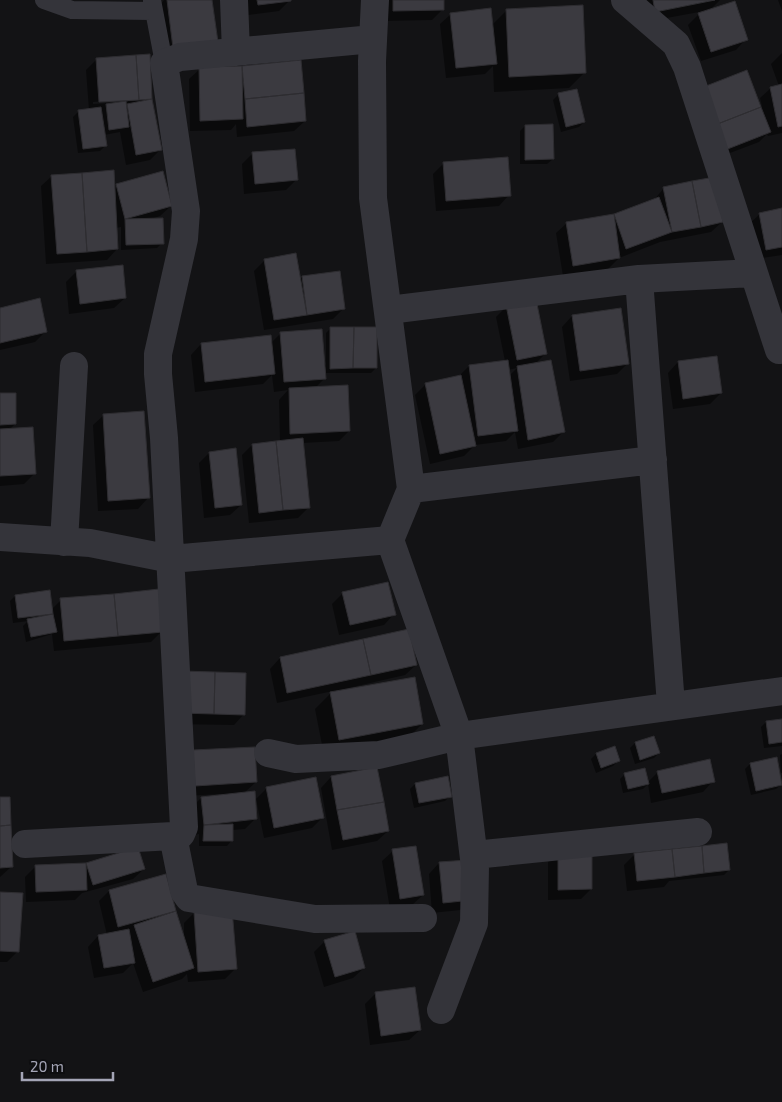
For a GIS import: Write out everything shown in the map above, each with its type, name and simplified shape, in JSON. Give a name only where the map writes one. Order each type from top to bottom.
[{"type":"street","points":[[234,0],[236,52]]},
{"type":"street","points":[[375,0],[373,39],[373,198],[411,489],[390,540],[459,736],[474,855],[474,923],[441,1010]]},
{"type":"street","points":[[625,0],[676,44],[687,67],[779,350]]},
{"type":"street","points":[[25,844],[173,836],[181,834],[184,828],[171,559],[158,354],[184,239],[186,211],[164,63],[180,57],[373,39]]},
{"type":"street","points":[[389,310],[639,279],[753,273]]},
{"type":"street","points":[[639,279],[671,706]]},
{"type":"street","points":[[64,542],[74,366]]},
{"type":"street","points":[[411,489],[653,460]]},
{"type":"street","points":[[0,537],[90,543],[171,559],[390,540]]},
{"type":"street","points":[[268,753],[296,760],[379,755],[459,736],[782,691]]},
{"type":"street","points":[[474,855],[698,832]]},
{"type":"street","points":[[173,836],[184,891],[189,898],[315,919],[423,918]]},
{"type":"lane","points":[[44,0],[72,10],[152,5],[164,63]]},
{"type":"building","points":[[167,0],[212,0],[218,42],[173,48]]},
{"type":"building","points":[[257,0],[291,0],[291,1],[258,5]]},
{"type":"building","points":[[393,0],[444,0],[444,10],[393,11]]},
{"type":"building","points":[[653,0],[715,0],[655,12]]},
{"type":"building","points":[[735,1],[748,40],[711,52],[698,13]]},
{"type":"building","points":[[583,5],[586,73],[509,77],[506,9]]},
{"type":"building","points":[[491,8],[497,64],[456,68],[450,13]]},
{"type":"building","points":[[150,54],[152,99],[139,100],[136,55]]},
{"type":"building","points":[[136,55],[139,100],[99,102],[96,58]]},
{"type":"building","points":[[301,60],[304,93],[245,99],[242,66]]},
{"type":"building","points":[[242,66],[243,119],[200,121],[199,67]]},
{"type":"building","points":[[747,70],[761,107],[715,125],[701,88]]},
{"type":"building","points":[[782,84],[782,126],[778,127],[770,87]]},
{"type":"building","points":[[577,89],[585,122],[566,127],[558,93]]},
{"type":"building","points":[[304,93],[306,121],[247,127],[245,99]]},
{"type":"building","points":[[152,99],[162,150],[136,155],[127,104]]},
{"type":"building","points":[[126,101],[129,127],[109,130],[106,104]]},
{"type":"building","points":[[101,107],[107,146],[83,149],[78,110]]},
{"type":"building","points":[[761,107],[771,132],[725,150],[715,125]]},
{"type":"building","points":[[553,124],[554,159],[525,160],[525,125]]},
{"type":"building","points":[[295,149],[298,180],[255,184],[252,152]]},
{"type":"building","points":[[508,157],[511,196],[446,201],[443,162]]},
{"type":"building","points":[[114,170],[118,249],[87,252],[82,173]]},
{"type":"building","points":[[163,171],[172,206],[125,219],[116,184]]},
{"type":"building","points":[[82,173],[87,252],[57,254],[51,175]]},
{"type":"building","points":[[715,177],[723,222],[701,227],[692,181]]},
{"type":"building","points":[[692,181],[701,227],[672,232],[663,187]]},
{"type":"building","points":[[659,197],[672,232],[626,249],[614,214]]},
{"type":"building","points":[[782,208],[782,247],[766,250],[759,213]]},
{"type":"building","points":[[614,214],[620,258],[573,266],[566,222]]},
{"type":"building","points":[[163,218],[164,244],[126,245],[125,219]]},
{"type":"building","points":[[296,253],[307,315],[274,320],[264,259]]},
{"type":"building","points":[[123,265],[126,298],[80,304],[76,270]]},
{"type":"building","points":[[340,271],[345,309],[307,315],[302,276]]},
{"type":"building","points":[[40,298],[47,332],[0,343],[0,308]]},
{"type":"building","points":[[536,299],[547,354],[517,360],[506,305]]},
{"type":"building","points":[[621,308],[629,364],[580,371],[572,315]]},
{"type":"building","points":[[330,327],[354,327],[353,368],[330,369]]},
{"type":"building","points":[[354,327],[377,327],[377,368],[353,368]]},
{"type":"building","points":[[322,329],[326,379],[284,382],[280,332]]},
{"type":"building","points":[[271,335],[275,374],[205,382],[201,343]]},
{"type":"building","points":[[717,356],[722,393],[683,399],[678,361]]},
{"type":"building","points":[[508,360],[518,431],[478,436],[469,365]]},
{"type":"building","points":[[551,360],[565,432],[528,440],[517,366]]},
{"type":"building","points":[[461,375],[476,446],[440,454],[425,383]]},
{"type":"building","points":[[348,385],[350,431],[290,434],[289,388]]},
{"type":"building","points":[[0,393],[16,393],[16,424],[0,425]]},
{"type":"building","points":[[144,411],[150,498],[108,501],[103,414]]},
{"type":"building","points":[[33,427],[36,474],[0,476],[0,429]]},
{"type":"building","points":[[303,438],[310,508],[283,510],[276,441]]},
{"type":"building","points":[[276,441],[283,510],[259,513],[252,444]]},
{"type":"building","points":[[236,448],[242,505],[215,508],[209,452]]},
{"type":"building","points":[[388,582],[396,615],[350,625],[342,592]]},
{"type":"building","points":[[159,589],[163,632],[118,636],[114,594]]},
{"type":"building","points":[[50,590],[53,614],[18,618],[15,595]]},
{"type":"building","points":[[114,594],[118,636],[64,641],[60,598]]},
{"type":"building","points":[[53,614],[57,632],[31,637],[27,619]]},
{"type":"building","points":[[409,629],[417,665],[371,675],[363,639]]},
{"type":"building","points":[[363,639],[371,675],[287,693],[280,657]]},
{"type":"building","points":[[181,671],[215,672],[214,714],[180,713]]},
{"type":"building","points":[[215,672],[246,673],[245,715],[214,714]]},
{"type":"building","points":[[415,677],[423,724],[339,740],[330,692]]},
{"type":"building","points":[[782,719],[782,742],[769,744],[766,721]]},
{"type":"building","points":[[654,736],[660,753],[640,760],[635,742]]},
{"type":"building","points":[[615,746],[620,761],[601,768],[596,753]]},
{"type":"building","points":[[255,747],[257,782],[195,786],[193,750]]},
{"type":"building","points":[[777,757],[782,785],[756,791],[750,763]]},
{"type":"building","points":[[710,759],[715,782],[662,793],[657,771]]},
{"type":"building","points":[[377,767],[384,802],[337,810],[331,776]]},
{"type":"building","points":[[645,768],[649,784],[628,789],[624,773]]},
{"type":"building","points":[[448,776],[452,797],[419,803],[415,783]]},
{"type":"building","points":[[316,777],[324,818],[274,828],[266,787]]},
{"type":"building","points":[[255,791],[257,819],[204,825],[201,797]]},
{"type":"building","points":[[0,797],[10,797],[11,825],[0,826]]},
{"type":"building","points":[[384,802],[389,831],[343,840],[337,810]]},
{"type":"building","points":[[233,824],[233,841],[203,841],[204,825]]},
{"type":"building","points":[[11,825],[13,867],[0,868],[0,826]]},
{"type":"building","points":[[727,843],[730,870],[704,873],[702,846]]},
{"type":"building","points":[[416,846],[424,895],[400,899],[392,849]]},
{"type":"building","points":[[702,846],[704,873],[675,877],[672,849]]},
{"type":"building","points":[[138,847],[145,869],[93,885],[86,863]]},
{"type":"building","points":[[672,849],[675,877],[637,881],[634,853]]},
{"type":"building","points":[[592,850],[592,889],[558,890],[558,851]]},
{"type":"building","points":[[468,860],[472,900],[443,903],[439,862]]},
{"type":"building","points":[[86,863],[87,890],[36,892],[35,865]]},
{"type":"building","points":[[166,874],[176,911],[118,927],[109,890]]},
{"type":"building","points":[[0,892],[23,893],[19,952],[0,951]]},
{"type":"building","points":[[232,909],[237,969],[198,972],[194,912]]},
{"type":"building","points":[[176,911],[194,968],[153,982],[134,925]]},
{"type":"building","points":[[129,929],[135,963],[104,968],[98,935]]},
{"type":"building","points":[[355,931],[365,968],[335,977],[324,940]]},
{"type":"building","points":[[415,987],[421,1030],[381,1036],[375,992]]}]
